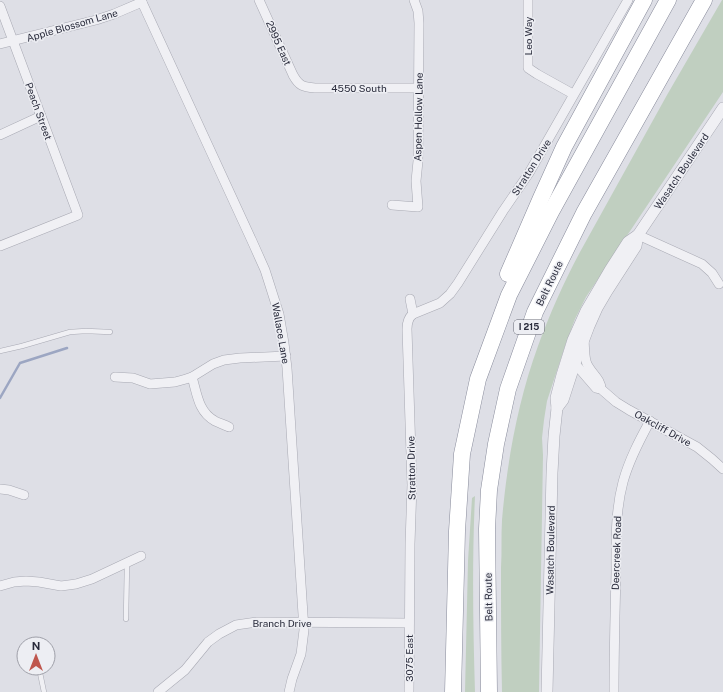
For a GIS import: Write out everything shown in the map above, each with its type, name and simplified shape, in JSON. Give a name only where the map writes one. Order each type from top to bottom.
[{"type":"highway","points":[[478,379],[501,292],[541,198],[564,147],[644,0]]},
{"type":"highway","name":"I 215","points":[[453,692],[457,531],[462,454],[478,379],[508,295],[551,212],[668,0]]},
{"type":"highway","name":"Belt Route","points":[[489,692],[487,528],[489,490],[496,444],[508,388],[535,312],[584,213],[704,0]]},
{"type":"street","name":"2995 East","points":[[259,0],[293,75],[300,86]]},
{"type":"street","name":"Aspen Hollow Lane","points":[[392,205],[418,207],[416,181],[418,161],[418,11],[414,0]]},
{"type":"street","name":"Leo Way","points":[[528,0],[528,68],[573,94]]},
{"type":"street","name":"Stratton Drive","points":[[409,623],[412,485],[407,329],[408,320],[413,314],[440,303],[450,294],[458,283],[529,172],[628,0]]},
{"type":"street","name":"Apple Blossom Lane","points":[[0,44],[96,20],[114,14],[142,1]]},
{"type":"street","name":"Wallace Lane","points":[[142,1],[265,270],[279,314],[286,356],[304,630],[301,654],[289,692]]},
{"type":"street","name":"Peach Street","points":[[0,6],[78,215],[0,246]]},
{"type":"street","name":"4550 South","points":[[300,86],[315,88],[418,88]]},
{"type":"street","name":"Wasatch Boulevard","points":[[547,692],[554,436],[557,408],[563,400],[572,359],[573,340],[594,297],[628,242],[638,235],[723,108]]},
{"type":"street","points":[[0,134],[40,116]]},
{"type":"street","points":[[638,235],[702,264],[712,273],[719,284]]},
{"type":"street","name":"Wasatch Boulevard","points":[[572,359],[607,291],[636,246],[638,235]]},
{"type":"street","name":"Stratton Drive","points":[[410,298],[413,314]]},
{"type":"street","name":"Oakcliff Drive","points":[[584,338],[586,363],[601,384],[601,389]]},
{"type":"street","points":[[115,377],[132,378],[146,384],[181,381],[192,377],[213,364],[224,360],[286,356]]},
{"type":"street","name":"Oakcliff Drive","points":[[572,359],[596,388],[601,389],[616,402],[697,447],[723,469]]},
{"type":"street","points":[[192,377],[199,403],[203,410],[215,421],[229,427]]},
{"type":"street","name":"Deercreek Road","points":[[614,692],[616,532],[618,504],[629,462],[650,421]]},
{"type":"street","points":[[0,489],[9,490],[24,495]]},
{"type":"street","points":[[0,586],[14,582],[26,581],[61,586],[76,584],[92,579],[141,556]]},
{"type":"street","name":"Branch Drive","points":[[162,691],[184,670],[213,638],[224,630],[236,625],[249,622],[409,623]]},
{"type":"street","name":"3075 East","points":[[409,623],[409,692]]},
{"type":"lane","points":[[0,351],[70,332],[110,332]]},
{"type":"lane","points":[[126,619],[127,563]]},
{"type":"lane","points":[[41,676],[44,692]]},
{"type":"green space","points":[[722,0],[723,92],[586,297],[575,319],[566,343],[547,401],[542,438],[543,455],[539,692],[502,692],[502,520],[514,432],[531,367],[552,310],[574,263],[667,95]]},
{"type":"green space","points":[[475,496],[473,594],[475,692],[465,692],[468,561],[472,498]]},
{"type":"waterway","points":[[0,398],[20,363],[67,348]]}]
